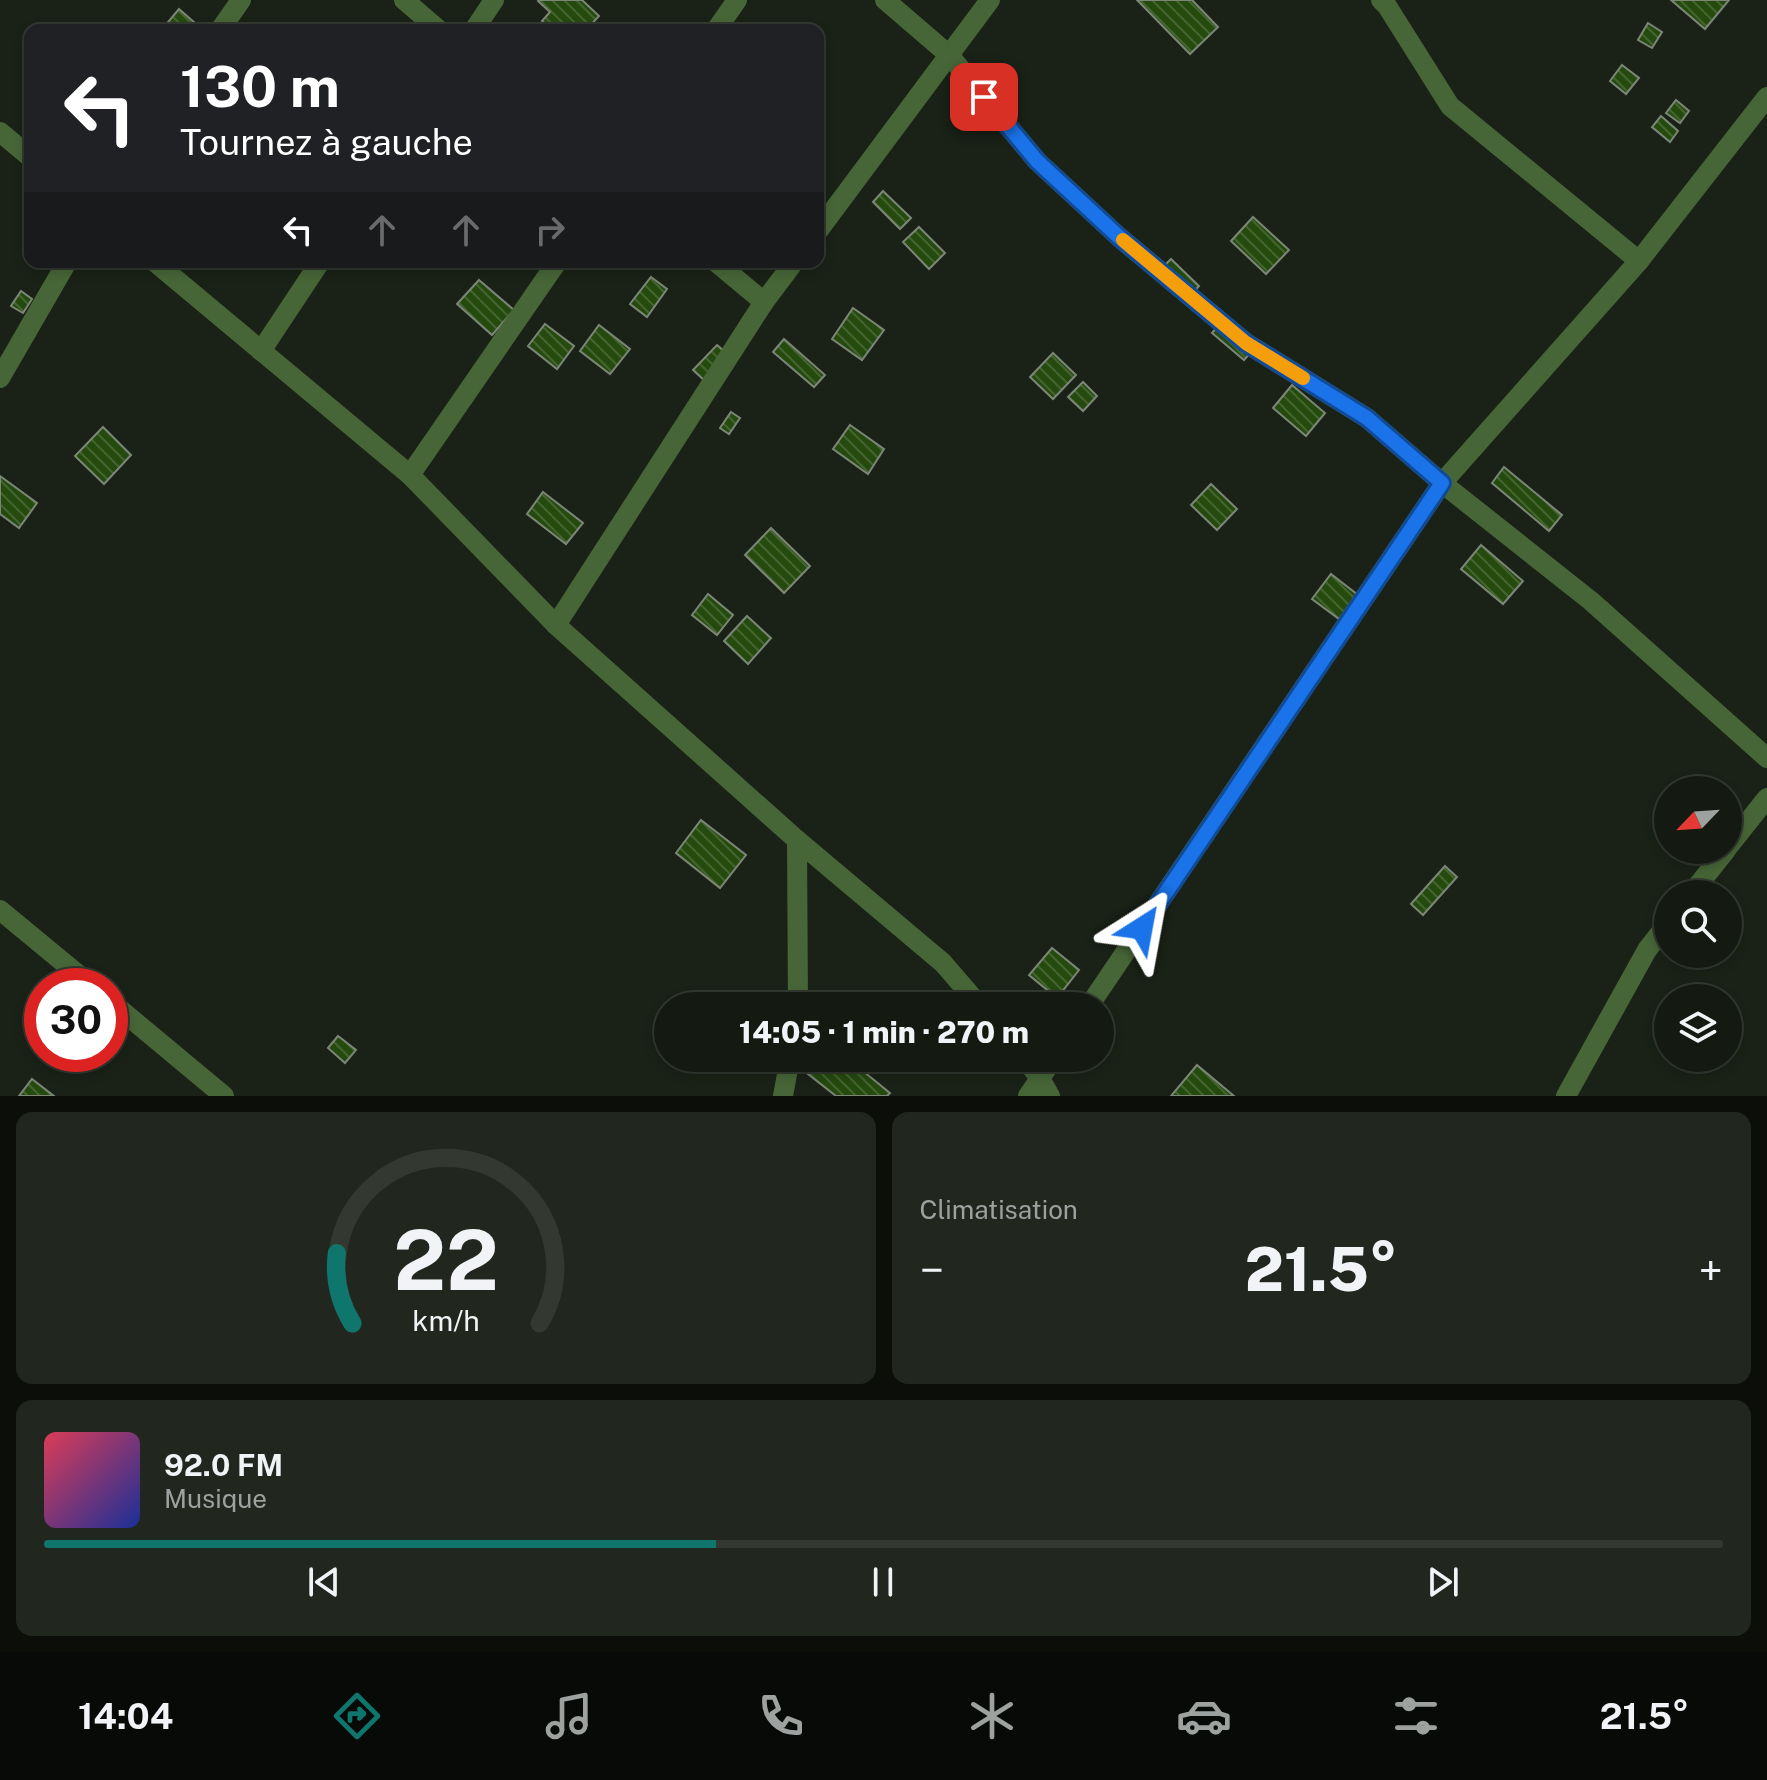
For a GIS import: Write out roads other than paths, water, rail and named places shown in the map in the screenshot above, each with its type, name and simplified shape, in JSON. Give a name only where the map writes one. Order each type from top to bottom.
[{"type":"street","points":[[224,24],[241,0]]},
{"type":"street","points":[[404,0],[432,24]]},
{"type":"street","points":[[478,24],[494,0]]},
{"type":"street","points":[[720,24],[737,0]]},
{"type":"street","points":[[885,0],[949,55],[1037,161],[1119,237],[1246,343],[1367,418],[1442,483],[1591,601],[1767,758]]},
{"type":"street","points":[[824,223],[990,0]]},
{"type":"street","points":[[1381,0],[1450,106],[1639,261]]},
{"type":"street","points":[[1098,992],[1442,483],[1639,261],[1767,97]]},
{"type":"street","points":[[0,132],[24,152]]},
{"type":"street","points":[[0,378],[64,268]]},
{"type":"street","points":[[162,268],[410,475],[556,625],[797,840],[943,963],[968,992]]},
{"type":"street","points":[[261,351],[316,268]]},
{"type":"street","points":[[410,475],[553,268]]},
{"type":"street","points":[[723,268],[764,302]]},
{"type":"street","points":[[556,625],[764,302],[790,268]]},
{"type":"street","points":[[1742,830],[1767,798]]},
{"type":"street","points":[[797,840],[798,992]]},
{"type":"street","points":[[1702,880],[1715,864]]},
{"type":"street","points":[[0,910],[70,968]]},
{"type":"street","points":[[1566,1096],[1654,941]]},
{"type":"street","points":[[128,1016],[224,1096]]},
{"type":"street","points":[[783,1096],[787,1072]]},
{"type":"street","points":[[1028,1096],[1045,1087]]}]
